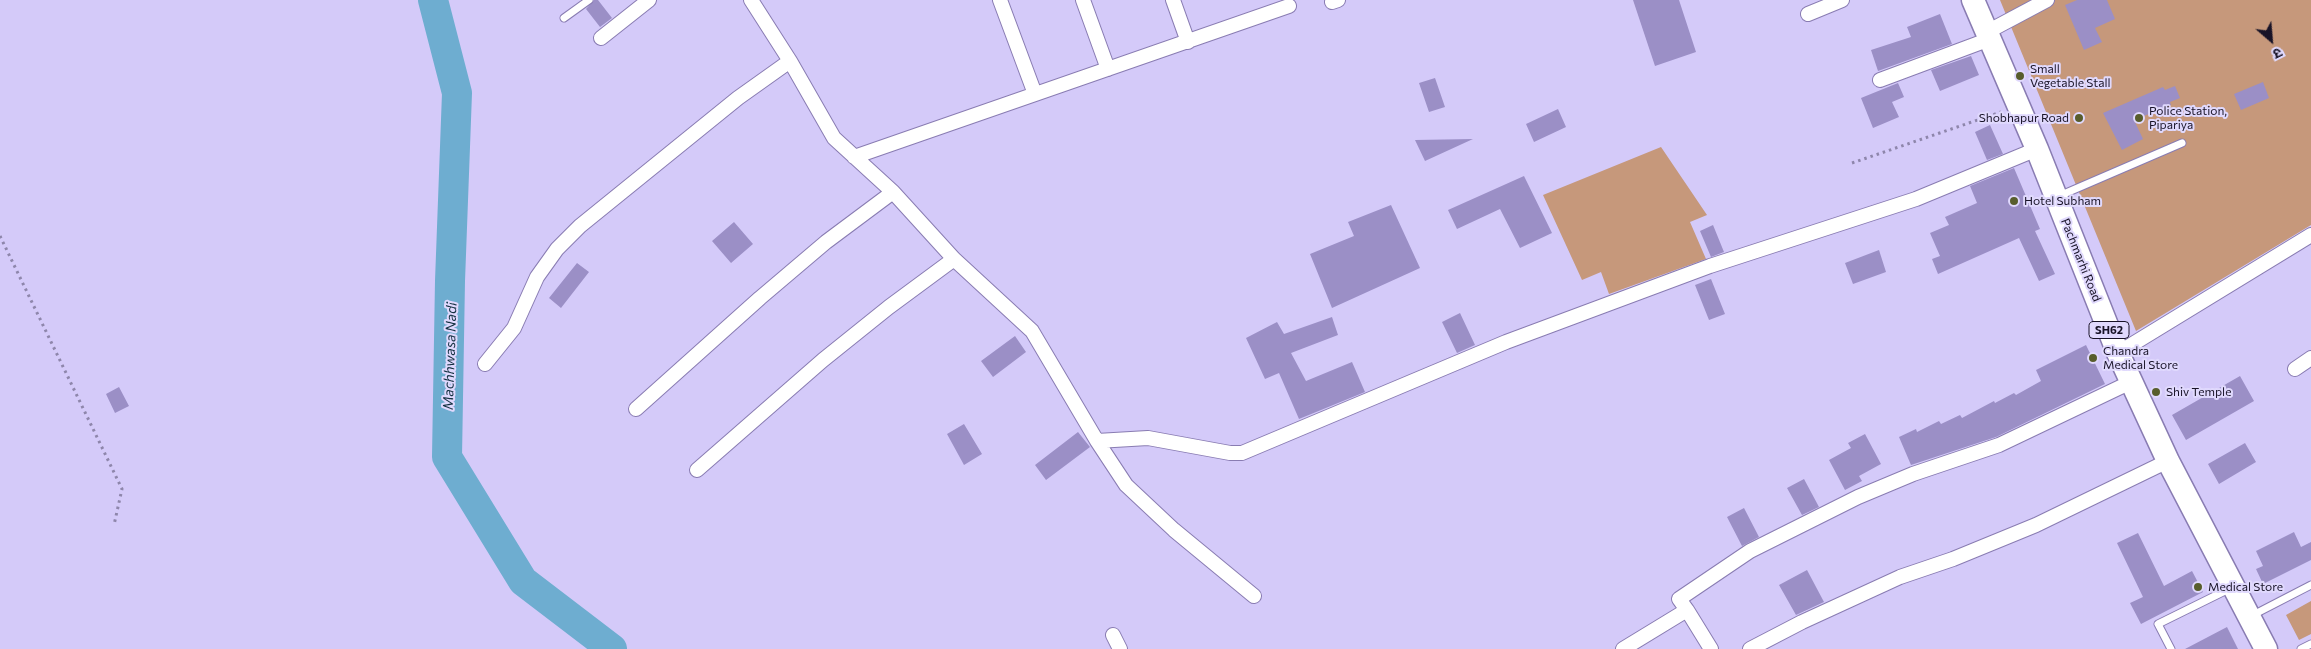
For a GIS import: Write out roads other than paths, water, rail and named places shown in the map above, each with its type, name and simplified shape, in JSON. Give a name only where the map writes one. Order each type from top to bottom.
[{"type":"main road","name":"Pachmarhi Road","points":[[1973,0],[2037,149],[2131,382],[2168,461],[2266,649]]},
{"type":"street","points":[[601,38],[650,0]]},
{"type":"street","points":[[751,0],[790,61],[834,138],[893,192],[954,259],[1032,331],[1097,441],[1126,485],[1174,530],[1254,596]]},
{"type":"street","points":[[1000,0],[1035,94]]},
{"type":"street","points":[[1082,0],[1108,69]]},
{"type":"street","points":[[1173,0],[1188,42]]},
{"type":"street","points":[[1808,14],[1842,0]]},
{"type":"street","points":[[1880,80],[1988,36],[2047,0]]},
{"type":"street","points":[[854,157],[1289,6]]},
{"type":"street","points":[[485,364],[514,328],[538,277],[557,248],[580,226],[738,98],[790,61]]},
{"type":"street","points":[[1097,441],[1148,438],[1230,453],[1242,453],[1524,335],[1710,266],[1916,199],[2037,149]]},
{"type":"street","points":[[636,409],[826,242],[893,192]]},
{"type":"street","points":[[2118,353],[2311,235]]},
{"type":"street","points":[[697,470],[823,360],[889,307],[954,259]]},
{"type":"street","points":[[2295,368],[2311,358]]},
{"type":"street","points":[[1711,649],[1679,599],[1750,551],[1858,497],[1913,474],[1999,445],[2131,382]]},
{"type":"street","points":[[1750,649],[1802,622],[1900,577],[1952,559],[2036,525],[2168,461]]},
{"type":"street","points":[[1623,649],[1687,610]]},
{"type":"street","points":[[1113,635],[1120,649]]},
{"type":"lane","points":[[564,18],[589,0]]},
{"type":"lane","points":[[2056,198],[2182,142]]},
{"type":"lane","points":[[2249,617],[2311,585]]},
{"type":"lane","points":[[2171,649],[2158,624],[2234,587]]},
{"type":"lane","points":[[2301,649],[2311,644]]},
{"type":"waterway","name":"Machhwasa Nadi","points":[[433,0],[457,93],[450,281],[447,457],[523,581],[612,649]]},
{"type":"place","name":"Small Vegetable Stall","points":[[2020,76]]},
{"type":"place","name":"Shobhapur Road","points":[[2079,118]]},
{"type":"place","name":"Police Station, Pipariya","points":[[2139,118]]},
{"type":"place","name":"Hotel Subham","points":[[2014,201]]},
{"type":"place","name":"Chandra Medical Store","points":[[2093,358]]},
{"type":"place","name":"Shiv Temple","points":[[2156,392]]},
{"type":"place","name":"Medical Store","points":[[2198,587]]}]
